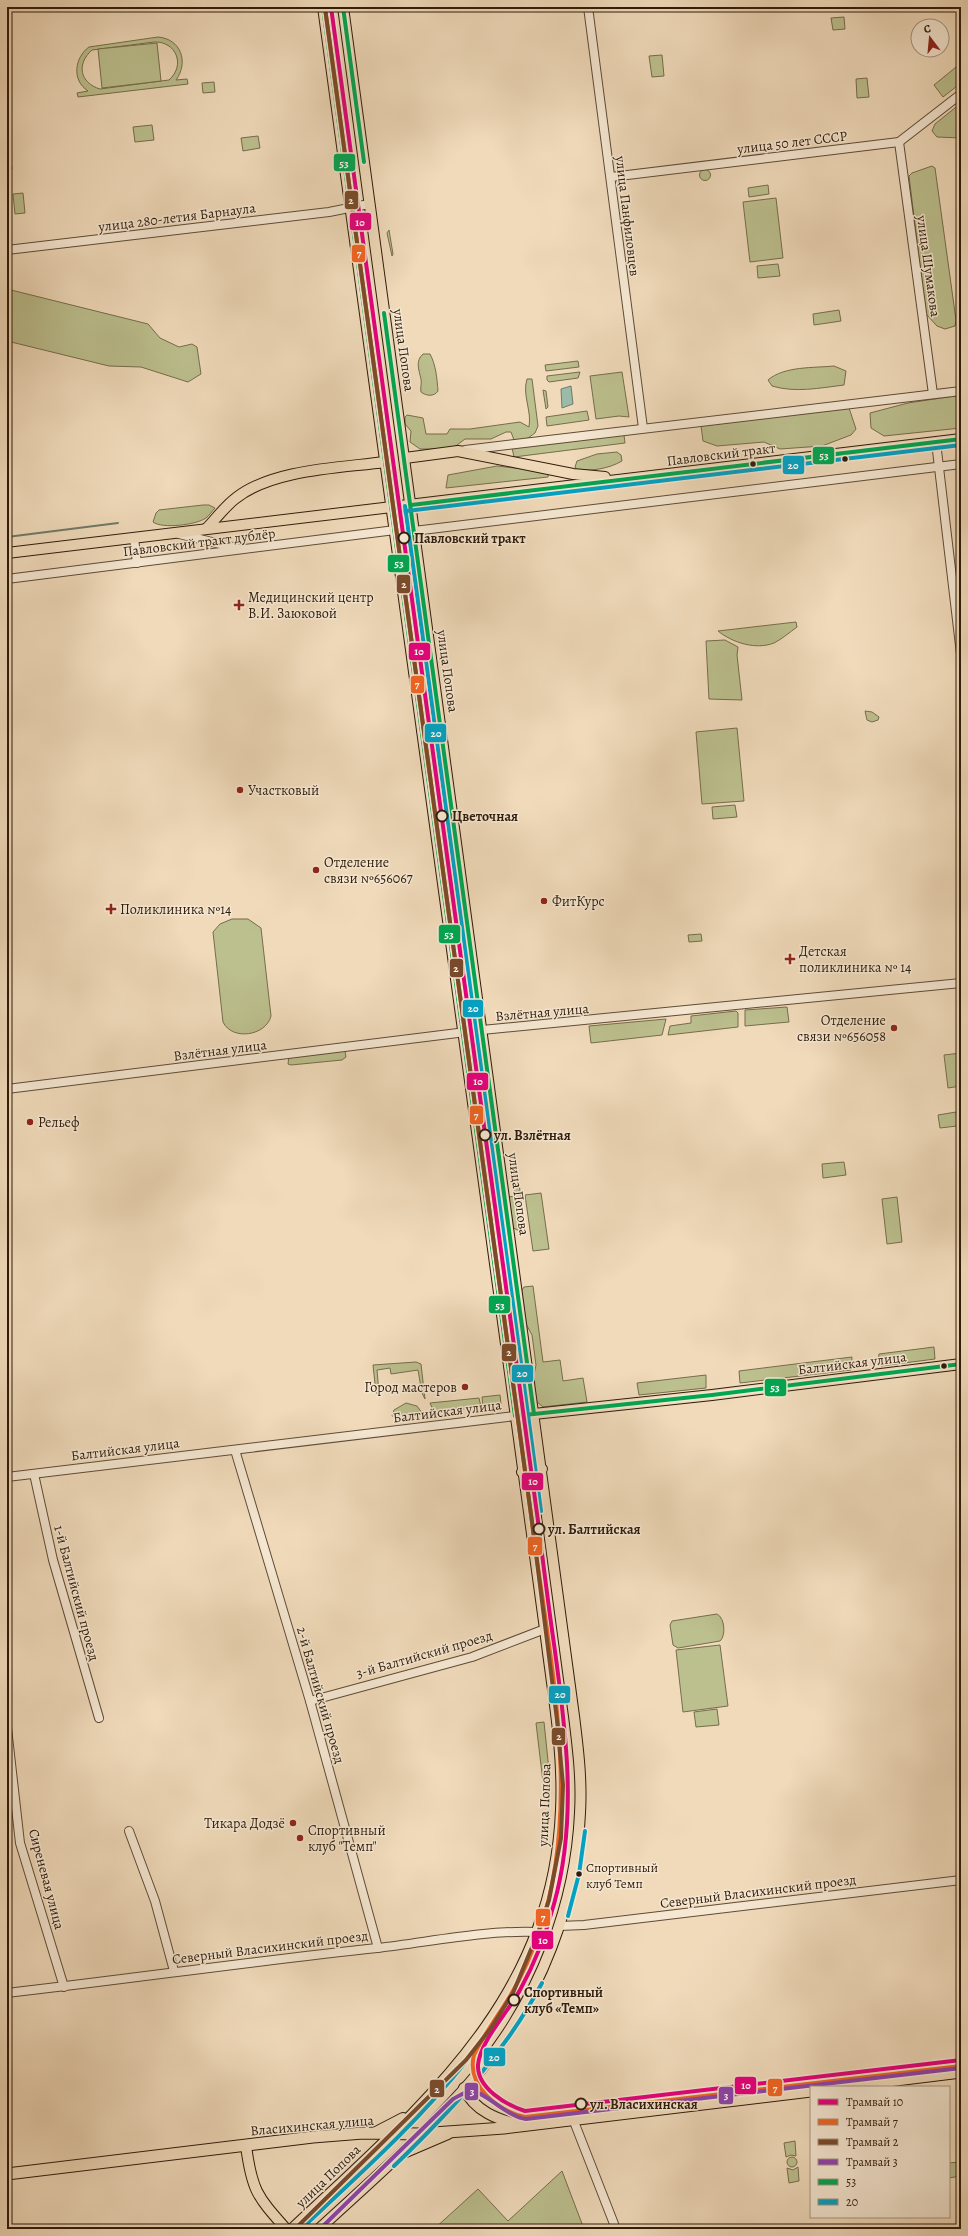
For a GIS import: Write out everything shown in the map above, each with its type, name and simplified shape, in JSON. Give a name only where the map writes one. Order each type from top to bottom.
[{"type":"highway","points":[[848,2086],[961,2072]]},
{"type":"highway","name":"Власихинская улица","points":[[7,2174],[246,2146],[374,2133],[450,2133],[525,2126],[810,2090]]},
{"type":"main road","name":"улица Попова","points":[[292,2229],[392,2134],[454,2069],[488,2026],[520,1972],[537,1932],[552,1876],[561,1810],[560,1758],[545,1629],[522,1472],[323,7]]},
{"type":"main road","name":"улица Попова","points":[[319,2229],[419,2134],[464,2088],[495,2052],[516,2020],[547,1958],[559,1926],[573,1873],[578,1843],[580,1813],[579,1756],[542,1469],[343,7]]},
{"type":"main road","points":[[364,301],[382,299]]},
{"type":"main road","name":"Павловский тракт","points":[[7,553],[961,439]]},
{"type":"main road","points":[[405,458],[458,451],[573,474],[633,478]]},
{"type":"main road","points":[[206,529],[234,499],[249,489],[277,479],[311,471],[385,462]]},
{"type":"main road","points":[[422,730],[441,727]]},
{"type":"main road","name":"Балтийская улица","points":[[515,1416],[961,1364]]},
{"type":"main road","points":[[522,1472],[542,1469]]},
{"type":"main road","points":[[464,2088],[470,2101],[488,2113],[502,2121],[525,2126]]},
{"type":"main road","points":[[374,2133],[398,2122],[420,2104]]},
{"type":"main road","points":[[389,2163],[410,2149],[450,2133]]},
{"type":"main road","points":[[246,2146],[251,2179],[257,2195],[286,2229]]},
{"type":"street","name":"улица Панфиловцев","points":[[588,7],[643,428]]},
{"type":"street","points":[[899,142],[961,94]]},
{"type":"street","name":"улица 50 лет СССР","points":[[611,177],[899,142]]},
{"type":"street","name":"улица Шумакова","points":[[899,142],[933,394]]},
{"type":"street","name":"улица 280-летия Барнаула","points":[[7,250],[351,209],[369,204]]},
{"type":"street","points":[[458,451],[961,391]]},
{"type":"street","points":[[936,442],[961,654]]},
{"type":"street","points":[[414,531],[961,464]]},
{"type":"street","name":"Павловский тракт дублёр","points":[[7,578],[244,550],[395,530]]},
{"type":"street","points":[[173,533],[244,550]]},
{"type":"street","points":[[134,538],[137,563]]},
{"type":"street","name":"Взлётная улица","points":[[7,1089],[463,1032],[961,983]]},
{"type":"street","name":"Балтийская улица","points":[[7,1477],[515,1416]]},
{"type":"street","name":"2-й Балтийский проезд","points":[[235,1450],[310,1701],[378,1948]]},
{"type":"street","name":"1-й Балтийский проезд","points":[[34,1474],[52,1560],[99,1718]]},
{"type":"street","name":"3-й Балтийский проезд","points":[[310,1701],[472,1656],[545,1629]]},
{"type":"street","name":"Сиреневая улица","points":[[7,1728],[20,1843],[64,1987]]},
{"type":"street","points":[[129,1832],[155,1900],[174,1972]]},
{"type":"street","name":"Северный Власихинский проезд","points":[[559,1926],[584,1925],[961,1880]]},
{"type":"street","name":"Северный Власихинский проезд","points":[[7,1993],[516,1931],[537,1932]]},
{"type":"street","points":[[573,2119],[616,2229]]},
{"type":"green space","points":[[844,17],[845,29],[833,30],[831,18]]},
{"type":"green space","points":[[158,37],[166,39],[177,47],[182,59],[180,73],[176,80],[187,79],[188,84],[78,97],[77,93],[88,91],[79,81],[77,69],[78,62],[84,51],[89,47]],"holes":[[[154,42],[168,45],[173,50],[178,61],[177,68],[169,80],[100,89],[93,86],[84,78],[82,67],[87,55],[92,50]]]},
{"type":"green space","points":[[157,43],[161,81],[102,88],[98,49]]},
{"type":"green space","points":[[662,55],[664,76],[652,77],[649,56]]},
{"type":"green space","points":[[961,63],[961,83],[943,97],[934,85]]},
{"type":"green space","points":[[867,78],[869,97],[857,98],[856,79]]},
{"type":"green space","points":[[214,82],[215,92],[203,93],[202,83]]},
{"type":"green space","points":[[961,103],[961,138],[937,137],[932,131],[935,124]]},
{"type":"green space","points":[[152,125],[154,140],[135,142],[133,127]]},
{"type":"green space","points":[[258,136],[260,148],[243,151],[241,138]]},
{"type":"green space","points":[[7,146],[9,146],[12,169],[7,169]]},
{"type":"green space","points":[[932,166],[935,168],[956,320],[955,326],[945,329],[937,326],[926,314],[909,176],[912,173]]},
{"type":"green space","points":[[705,169],[709,171],[711,175],[709,179],[705,181],[701,179],[699,175],[701,171]]},
{"type":"green space","points":[[768,185],[769,194],[749,197],[748,188]]},
{"type":"green space","points":[[23,193],[25,213],[15,214],[13,194]]},
{"type":"green space","points":[[776,198],[783,258],[750,262],[743,202]]},
{"type":"green space","points":[[389,230],[393,254],[392,256],[387,233]]},
{"type":"green space","points":[[778,264],[780,276],[758,278],[757,266]]},
{"type":"green space","points":[[7,289],[148,324],[160,338],[179,347],[192,344],[197,347],[201,374],[188,382],[141,367],[109,366],[7,341]]},
{"type":"green space","points":[[839,310],[841,321],[814,325],[813,314]]},
{"type":"green space","points":[[423,354],[430,354],[435,367],[438,391],[432,395],[421,392],[418,363]]},
{"type":"green space","points":[[578,361],[579,367],[546,371],[545,365]]},
{"type":"green space","points":[[834,366],[846,371],[844,385],[799,390],[772,386],[768,380],[775,375],[791,370]]},
{"type":"green space","points":[[580,372],[578,378],[549,382],[547,380],[547,376]]},
{"type":"green space","points":[[622,372],[629,417],[619,416],[596,419],[590,376]]},
{"type":"green space","points":[[527,379],[532,379],[538,426],[535,433],[528,438],[522,441],[514,440],[511,432],[506,432],[491,439],[465,439],[453,448],[447,449],[420,449],[410,442],[411,431],[405,424],[405,417],[407,415],[423,418],[426,434],[447,434],[450,429],[470,429],[520,422],[529,427],[530,421],[526,397]]},
{"type":"green space","points":[[543,390],[546,391],[548,407],[546,409]]},
{"type":"green space","points":[[961,395],[961,428],[884,436],[871,428],[870,413],[908,403]]},
{"type":"green space","points":[[849,408],[856,429],[851,435],[822,446],[780,449],[764,442],[717,446],[703,441],[701,426]]},
{"type":"green space","points":[[587,411],[589,420],[547,426],[546,417]]},
{"type":"green space","points":[[624,435],[625,443],[514,457],[512,448]]},
{"type":"green space","points":[[617,452],[621,455],[622,461],[611,466],[588,470],[577,470],[575,467],[577,461],[597,454]]},
{"type":"green space","points":[[497,466],[549,472],[548,477],[446,488],[448,475]]},
{"type":"green space","points":[[209,505],[215,508],[207,517],[195,523],[171,526],[153,522],[156,513],[159,510]]},
{"type":"green space","points":[[796,622],[797,627],[774,643],[760,646],[738,642],[718,631]]},
{"type":"green space","points":[[725,640],[738,647],[737,655],[742,700],[709,699],[706,641]]},
{"type":"green space","points":[[865,711],[872,712],[879,717],[878,720],[872,722],[867,720]]},
{"type":"green space","points":[[737,728],[744,801],[702,804],[696,732]]},
{"type":"green space","points":[[735,805],[737,817],[713,819],[712,807]]},
{"type":"green space","points":[[232,919],[248,919],[261,928],[271,1016],[268,1023],[263,1028],[248,1034],[234,1032],[227,1028],[223,1022],[213,932],[220,924]]},
{"type":"green space","points":[[701,934],[702,941],[689,942],[688,935]]},
{"type":"green space","points":[[787,1007],[789,1022],[745,1026],[745,1010]]},
{"type":"green space","points":[[736,1011],[738,1013],[738,1027],[668,1035],[670,1026],[691,1023],[691,1016]]},
{"type":"green space","points":[[666,1019],[662,1035],[591,1043],[589,1026]]},
{"type":"green space","points":[[340,1050],[345,1051],[346,1057],[342,1060],[291,1065],[288,1064],[289,1056]]},
{"type":"green space","points":[[961,1053],[961,1086],[948,1088],[944,1055]]},
{"type":"green space","points":[[956,1112],[957,1126],[940,1128],[938,1115]]},
{"type":"green space","points":[[844,1162],[846,1175],[823,1178],[822,1164]]},
{"type":"green space","points":[[512,1168],[517,1168],[525,1229],[517,1230],[512,1227],[508,1197],[515,1196]]},
{"type":"green space","points":[[541,1193],[549,1249],[533,1251],[525,1195]]},
{"type":"green space","points":[[897,1197],[902,1242],[887,1244],[882,1199]]},
{"type":"green space","points":[[533,1286],[543,1362],[560,1360],[563,1381],[583,1378],[587,1402],[543,1407],[536,1401],[533,1379],[536,1365],[532,1335],[525,1322],[520,1293],[524,1287]]},
{"type":"green space","points":[[934,1347],[935,1359],[881,1366],[878,1363],[879,1354]]},
{"type":"green space","points":[[852,1357],[851,1370],[740,1383],[739,1371]]},
{"type":"green space","points":[[416,1362],[421,1364],[425,1399],[422,1393],[418,1370],[391,1374],[390,1368],[377,1370],[379,1393],[376,1393],[373,1365]]},
{"type":"green space","points":[[706,1375],[706,1388],[639,1395],[637,1383]]},
{"type":"green space","points":[[500,1395],[501,1404],[483,1406],[482,1397]]},
{"type":"green space","points":[[479,1398],[481,1407],[434,1412],[430,1403]]},
{"type":"green space","points":[[406,1403],[417,1406],[422,1413],[392,1416],[394,1410]]},
{"type":"green space","points":[[717,1614],[722,1619],[724,1627],[722,1639],[720,1641],[678,1648],[673,1645],[670,1625],[672,1621]]},
{"type":"green space","points":[[720,1645],[728,1706],[683,1712],[676,1650]]},
{"type":"green space","points":[[717,1709],[719,1725],[696,1727],[694,1712]]},
{"type":"green space","points":[[544,1722],[550,1780],[543,1782],[536,1723]]},
{"type":"green space","points":[[795,2141],[796,2156],[791,2155],[786,2157],[784,2143]]},
{"type":"green space","points":[[790,2157],[794,2157],[796,2158],[796,2166],[790,2167],[787,2164],[787,2160]]},
{"type":"green space","points":[[959,2162],[960,2176],[950,2178],[950,2163]]},
{"type":"green space","points":[[798,2167],[799,2181],[789,2183],[787,2168],[793,2170]]},
{"type":"green space","points":[[562,2171],[584,2229],[434,2229],[478,2189],[508,2221]]},
{"type":"shaded area","points":[[571,386],[573,404],[562,408],[561,389]]},
{"type":"waterway","points":[[7,537],[118,523]]},
{"type":"tram line","name":"10","points":[[331,7],[538,1521],[566,1742],[568,1774],[566,1840],[554,1904],[540,1948],[531,1969],[515,1998],[489,2036],[484,2046],[478,2065],[479,2073],[482,2081],[494,2094],[510,2105],[525,2111],[961,2060]]},
{"type":"tram line","name":"7","points":[[325,8],[539,1572],[553,1676],[558,1728],[561,1781],[559,1832],[552,1883],[539,1932],[519,1981],[474,2055],[473,2066],[475,2077],[486,2095],[495,2103],[515,2114],[525,2117],[961,2066]]},
{"type":"tram line","name":"2","points":[[299,2225],[466,2060],[491,2028],[513,1993],[539,1930],[549,1900],[561,1838],[563,1785],[557,1720],[532,1522],[325,8]]},
{"type":"tram line","name":"3","points":[[320,2229],[453,2099],[471,2091],[482,2095],[511,2114],[526,2119],[961,2068]]},
{"type":"transit line","name":"53","points":[[323,7],[515,1416],[712,1395],[961,1364]]},
{"type":"transit line","name":"53","points":[[343,7],[364,162]]},
{"type":"transit line","name":"53","points":[[384,313],[534,1414]]},
{"type":"transit line","name":"53","points":[[411,505],[961,439]]},
{"type":"transit line","name":"20","points":[[301,2229],[382,2153],[420,2114],[456,2073],[489,2030],[518,1984],[541,1934],[559,1876],[565,1827],[565,1752],[560,1696],[398,512],[961,445]]},
{"type":"transit line","name":"20","points":[[405,506],[541,1511]]},
{"type":"transit line","name":"20","points":[[568,1916],[579,1874],[585,1831]]},
{"type":"transit line","name":"20","points":[[394,2166],[436,2124],[476,2080],[511,2034],[542,1983]]},
{"type":"place","name":"Павловский тракт","points":[[404,538]]},
{"type":"place","name":"Медицинский центр В.И. Заюковой","points":[[239,605]]},
{"type":"place","name":"Участковый","points":[[240,790]]},
{"type":"place","name":"Цветочная","points":[[442,816]]},
{"type":"place","name":"Отделение связи №656067","points":[[316,870]]},
{"type":"place","name":"ФитКурс","points":[[544,901]]},
{"type":"place","name":"Поликлиника №14","points":[[111,909]]},
{"type":"place","name":"Детская поликлиника № 14","points":[[790,959]]},
{"type":"place","name":"Отделение связи №656058","points":[[894,1028]]},
{"type":"place","name":"Рельеф","points":[[30,1122]]},
{"type":"place","name":"ул. Взлётная","points":[[485,1135]]},
{"type":"place","name":"Город мастеров","points":[[465,1387]]},
{"type":"place","name":"ул. Балтийская","points":[[539,1529]]},
{"type":"place","name":"Тикара Додзё","points":[[293,1823]]},
{"type":"place","name":"Спортивный клуб \"Темп\"","points":[[300,1838]]},
{"type":"place","name":"Спортивный клуб Темп","points":[[579,1874]]},
{"type":"place","name":"Спортивный клуб «Темп»","points":[[514,2000]]},
{"type":"place","name":"ул. Власихинская","points":[[581,2104]]}]
